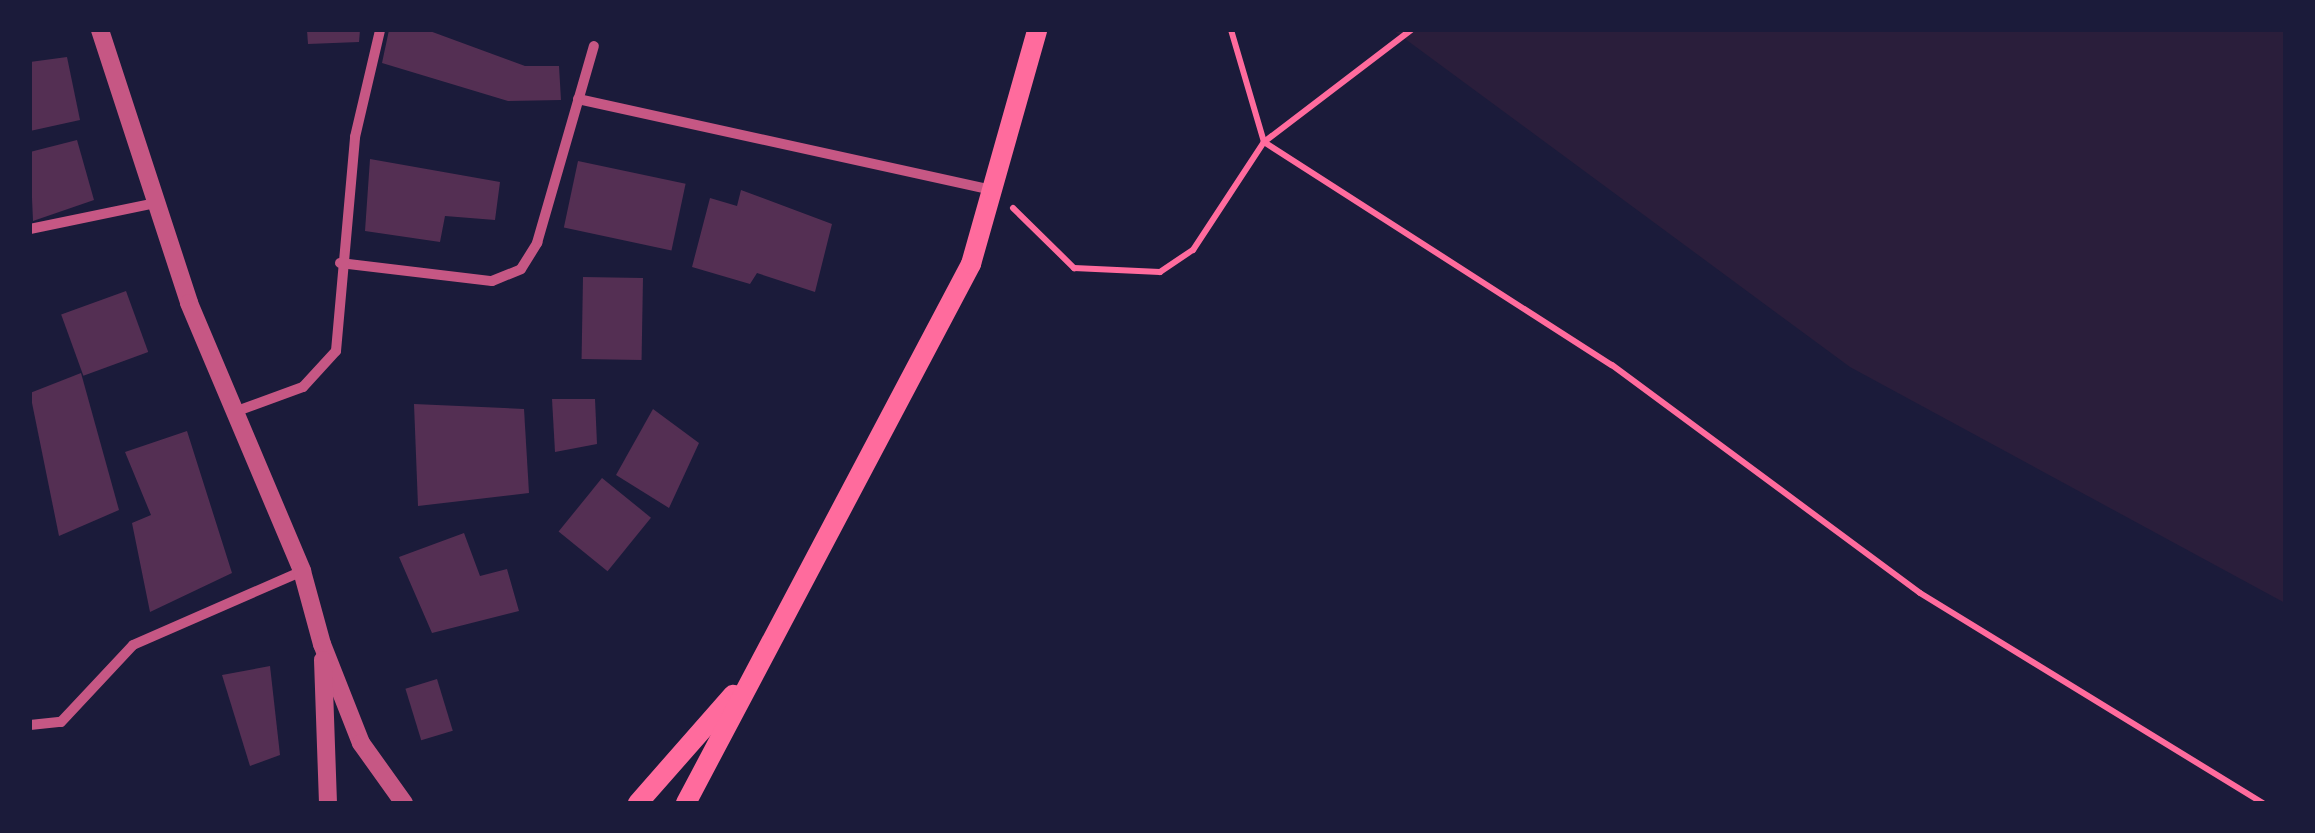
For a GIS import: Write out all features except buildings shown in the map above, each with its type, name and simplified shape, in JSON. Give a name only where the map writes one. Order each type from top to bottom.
[{"type":"main road","points":[[686,803],[931,345],[996,191],[1037,30]]},
{"type":"main road","points":[[638,803],[765,654]]},
{"type":"street","points":[[100,30],[156,204],[302,571],[322,644],[361,743],[404,803]]},
{"type":"street","points":[[237,411],[303,386],[328,365],[340,334],[340,263],[380,30]]},
{"type":"street","points":[[340,263],[492,281],[521,269],[594,46]]},
{"type":"street","points":[[578,99],[996,191]]},
{"type":"street","points":[[30,229],[156,204]]},
{"type":"street","points":[[30,725],[61,722],[133,644],[302,571]]},
{"type":"street","points":[[322,644],[328,803]]},
{"type":"path","points":[[1231,30],[1264,142],[1612,365],[1920,593],[2263,803]]},
{"type":"path","points":[[996,191],[1074,268],[1160,272],[1193,250],[1264,142],[1411,30]]},
{"type":"shaded area","points":[[1393,30],[2285,30],[2285,603],[1850,367]]}]
